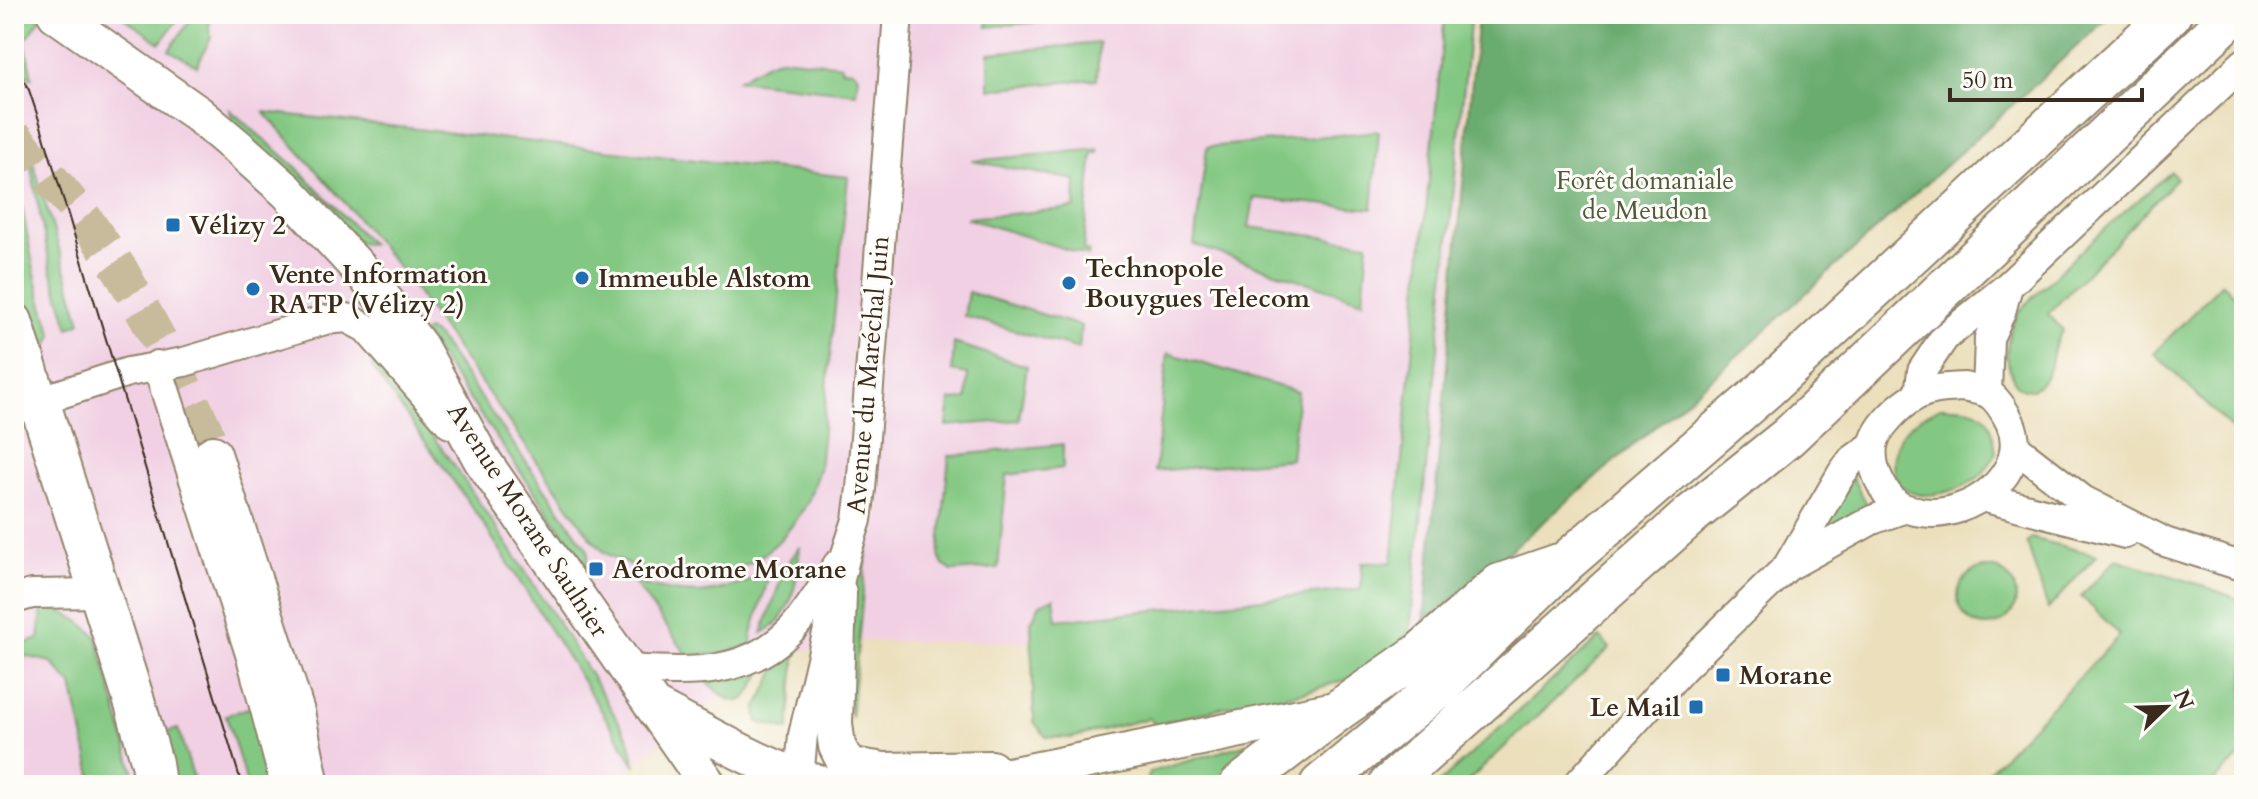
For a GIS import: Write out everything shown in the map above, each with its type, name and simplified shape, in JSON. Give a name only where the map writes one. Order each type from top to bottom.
[{"type":"highway","points":[[1320,785],[1442,684],[1567,561],[1767,388],[2171,14]]},
{"type":"highway","points":[[1389,785],[1692,514],[1788,437],[2234,14]]},
{"type":"highway","points":[[26,405],[101,593],[152,763],[155,785]]},
{"type":"highway","points":[[1240,785],[1419,654],[1500,584],[1567,561]]},
{"type":"main road","name":"Avenue Morane Saulnier","points":[[56,14],[198,114],[287,191],[366,276],[407,329],[482,460],[708,785]]},
{"type":"main road","points":[[14,321],[26,405]]},
{"type":"main road","points":[[213,454],[296,712],[311,785]]},
{"type":"main road","points":[[838,593],[834,724],[837,746],[852,766],[884,771],[1047,767]]},
{"type":"main road","name":"Avenue Morane Saulnier","points":[[650,704],[808,783]]},
{"type":"main road","points":[[964,785],[1340,709]]},
{"type":"street","name":"Avenue du Maréchal Juin","points":[[808,783],[803,735],[857,520],[861,489],[898,14]]},
{"type":"street","points":[[1919,394],[1922,371],[1944,338],[2008,286],[2244,63]]},
{"type":"street","points":[[1987,393],[1989,338],[2008,286]]},
{"type":"street","points":[[26,405],[157,365],[184,362],[325,320],[347,318],[366,328],[482,460]]},
{"type":"street","points":[[157,365],[251,657],[285,785]]},
{"type":"street","points":[[1577,785],[1700,650],[1787,567],[1872,520],[1903,509],[1931,514],[1952,511],[1967,507],[1982,497],[2010,466],[2016,448],[2014,430],[2005,412],[1987,393],[1964,387],[1919,394],[1907,402],[1887,422],[1873,445],[1851,461],[1842,473],[1787,567]]},
{"type":"street","points":[[1873,445],[1882,489],[1903,509]]},
{"type":"street","points":[[2016,448],[2083,500],[2165,542]]},
{"type":"street","points":[[1982,497],[2165,542],[2244,567]]},
{"type":"street","points":[[626,669],[693,673],[723,669],[764,651],[791,630],[846,554]]},
{"type":"street","points":[[14,599],[32,594],[101,593]]},
{"type":"shaded area","points":[[14,14],[1473,14],[1424,624],[1261,643],[849,641],[769,658],[608,785],[14,785]]},
{"type":"green space","points":[[14,14],[35,14],[41,18],[25,41],[32,78],[14,54]]},
{"type":"green space","points":[[118,14],[182,14],[160,43]]},
{"type":"green space","points":[[195,14],[210,14],[211,37],[197,66],[169,50]]},
{"type":"green space","points":[[988,14],[1059,14],[1058,20],[987,27]]},
{"type":"green space","points":[[1445,14],[1471,14],[1410,630],[1393,657],[1357,676],[1305,692],[1224,707],[1155,725],[1149,718],[1071,738],[1046,737],[1034,722],[1031,622],[1040,604],[1054,598],[1057,620],[1361,589],[1362,563],[1392,562]]},
{"type":"green space","name":"Forêt domaniale de Meudon","points":[[1478,14],[2112,14],[1725,367],[1424,624]]},
{"type":"green space","points":[[1099,43],[1097,79],[989,89],[989,53]]},
{"type":"green space","points":[[782,58],[841,65],[841,69],[853,70],[858,76],[856,93],[737,80]]},
{"type":"green space","points":[[14,107],[81,322],[69,328],[50,266],[31,168]]},
{"type":"green space","points":[[230,110],[296,167],[371,244],[359,243],[233,124]]},
{"type":"green space","points":[[264,112],[848,177],[819,469],[808,502],[795,522],[759,558],[736,570],[688,580],[644,572],[605,553],[403,273]]},
{"type":"green space","points":[[1379,131],[1372,209],[1254,198],[1249,227],[1368,243],[1363,301],[1194,245],[1207,147]]},
{"type":"green space","points":[[1099,149],[1099,153],[1093,153],[1083,250],[1089,252],[1088,256],[966,218],[1075,208],[1076,180],[972,161]]},
{"type":"green space","points":[[14,167],[35,273],[53,335],[48,346],[41,349],[14,261]]},
{"type":"green space","points":[[2171,172],[2177,178],[2048,314],[2063,330],[2049,369],[2032,390],[2021,388],[2009,367],[2007,353],[2010,332],[2018,314],[2108,226]]},
{"type":"green space","points":[[2222,283],[2244,305],[2244,427],[2237,434],[2154,353]]},
{"type":"green space","points":[[968,292],[1081,326],[1079,349],[964,316]]},
{"type":"green space","points":[[427,330],[438,337],[588,550],[588,568],[423,333]]},
{"type":"green space","points":[[954,343],[1027,366],[1019,420],[947,426],[950,400],[967,399],[968,374],[952,371]]},
{"type":"green space","points":[[1168,353],[1298,392],[1291,459],[1155,471]]},
{"type":"green space","points":[[378,361],[477,499],[569,640],[628,737],[636,766],[481,520],[371,366]]},
{"type":"green space","points":[[1940,407],[1965,408],[1982,414],[1991,428],[1996,454],[1981,475],[1967,484],[1942,493],[1916,494],[1907,490],[1896,477],[1895,449],[1907,428]]},
{"type":"green space","points":[[1063,444],[1063,468],[1007,475],[998,568],[952,571],[943,565],[939,556],[949,456]]},
{"type":"green space","points":[[1852,477],[1869,508],[1814,550]]},
{"type":"green space","points":[[2031,538],[2097,555],[2048,609],[2027,543]]},
{"type":"green space","points":[[864,539],[868,540],[851,718],[847,686],[858,559]]},
{"type":"green space","points":[[800,546],[788,607],[773,626],[762,633],[785,568]]},
{"type":"green space","points":[[2116,559],[2244,601],[2244,752],[2210,785],[1976,785],[2120,635],[2081,596]]},
{"type":"green space","points":[[1987,568],[2008,576],[2016,597],[2008,618],[1987,626],[1966,618],[1958,597],[1966,576]]},
{"type":"green space","points":[[770,572],[751,637],[753,645],[719,654],[687,655],[634,582],[672,591],[703,592],[734,586]]},
{"type":"green space","points":[[42,608],[72,617],[97,637],[137,785],[94,785],[72,685],[51,662],[24,656],[14,661],[14,647],[39,639]]},
{"type":"green space","points":[[1600,637],[1610,648],[1464,785],[1437,785]]},
{"type":"green space","points":[[797,639],[789,730],[758,722],[756,710],[779,664],[776,659]]},
{"type":"green space","points":[[765,666],[743,700],[729,699],[708,683],[709,681]]},
{"type":"green space","points":[[258,705],[278,785],[247,785],[226,715]]},
{"type":"green space","points":[[178,729],[196,785],[170,785],[160,734]]},
{"type":"green space","points":[[1274,736],[1275,746],[1217,785],[1146,785],[1150,772]]},
{"type":"tunnel","points":[[14,136],[85,219],[121,271],[179,376],[213,454]]},
{"type":"tram line","points":[[14,64],[29,90],[41,126],[242,785]]},
{"type":"place","name":"Vélizy 2","points":[[173,225]]},
{"type":"place","name":"Immeuble Alstom","points":[[582,278]]},
{"type":"place","name":"Technopole Bouygues Telecom","points":[[1069,283]]},
{"type":"place","name":"Vente Information RATP (Vélizy 2)","points":[[253,289]]},
{"type":"place","name":"Aérodrome Morane","points":[[596,569]]},
{"type":"place","name":"Morane","points":[[1723,675]]},
{"type":"place","name":"Le Mail","points":[[1696,707]]}]
